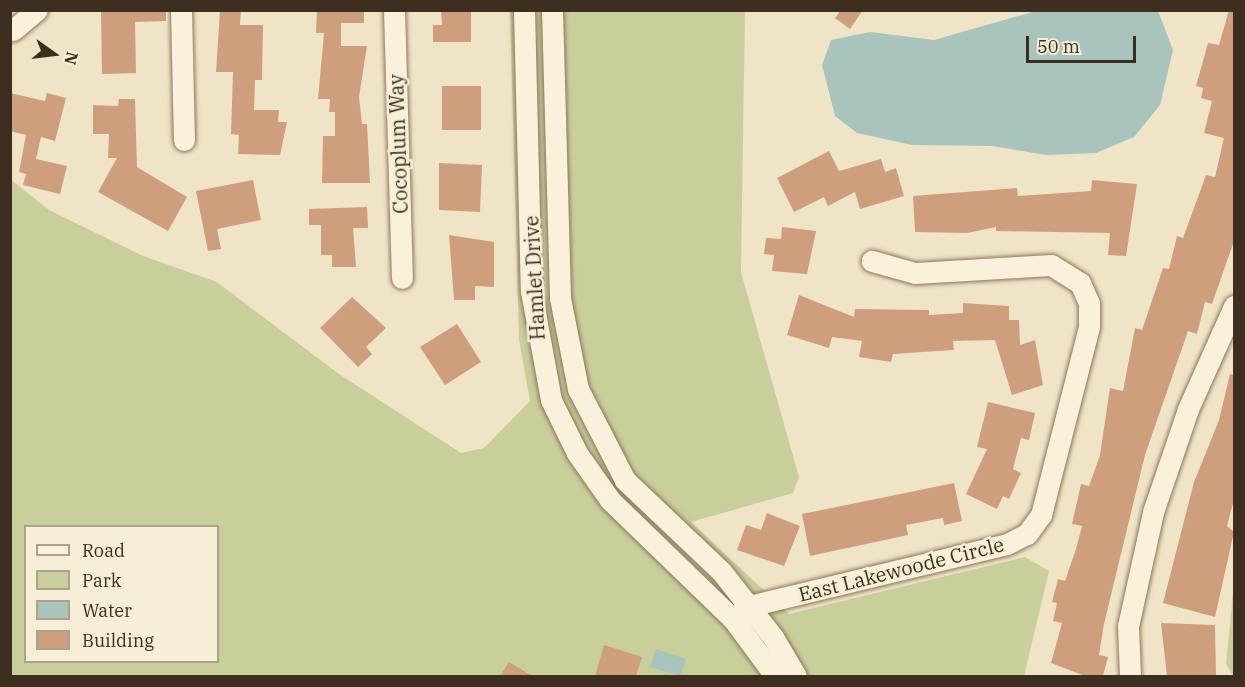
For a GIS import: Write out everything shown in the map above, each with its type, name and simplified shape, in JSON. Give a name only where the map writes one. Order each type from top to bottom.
[{"type":"street","points":[[13,30],[37,10]]},
{"type":"street","points":[[181,10],[184,140]]},
{"type":"street","name":"Cocoplum Way","points":[[394,10],[402,278]]},
{"type":"street","name":"Hamlet Drive","points":[[524,10],[531,291],[551,400],[577,453],[610,500],[733,619],[775,676]]},
{"type":"street","name":"Hamlet Drive","points":[[552,10],[560,298],[578,389],[598,437],[625,480],[749,606],[796,676]]},
{"type":"street","name":"East Lakewoode Circle","points":[[733,619],[749,606],[1007,544],[1027,534],[1041,515],[1089,326],[1089,303],[1080,283],[1051,265],[915,273],[872,261]]},
{"type":"street","points":[[1130,676],[1128,626],[1153,512],[1188,409],[1234,306]]},
{"type":"green space","points":[[510,11],[745,11],[741,272],[799,477],[793,493],[691,522],[789,614],[1025,557],[1049,571],[1024,676],[11,676],[10,179],[49,210],[143,256],[217,282],[339,374],[461,453],[484,448],[530,401],[519,340]]},
{"type":"green space","points":[[1234,583],[1234,676],[1233,676],[1226,664]]},
{"type":"water","points":[[1036,11],[1158,11],[1173,50],[1160,105],[1134,137],[1096,153],[1046,155],[992,146],[912,145],[857,133],[835,116],[822,65],[831,40],[870,32],[934,40]]},
{"type":"water","points":[[656,649],[686,659],[680,676],[650,667]]},
{"type":"building","points":[[166,10],[166,21],[135,22],[136,73],[102,74],[101,12]]},
{"type":"building","points":[[220,10],[241,10],[240,25],[263,25],[262,80],[255,80],[254,110],[279,110],[278,122],[287,122],[280,155],[238,154],[239,135],[231,134],[233,72],[216,72]]},
{"type":"building","points":[[317,10],[364,10],[364,23],[341,23],[341,46],[367,46],[359,97],[362,124],[367,124],[370,183],[322,183],[323,136],[335,136],[335,112],[329,112],[330,99],[318,99],[324,33],[316,33]]},
{"type":"building","points":[[441,10],[471,10],[471,42],[433,42],[433,25],[442,25]]},
{"type":"building","points":[[841,10],[863,10],[850,29],[835,18]]},
{"type":"building","points":[[1229,10],[1234,10],[1234,241],[1212,304],[1205,302],[1197,334],[1188,331],[1145,455],[1104,624],[1099,655],[1108,657],[1103,676],[1085,676],[1051,663],[1062,623],[1053,621],[1057,603],[1052,602],[1058,579],[1065,581],[1076,549],[1082,526],[1072,524],[1081,484],[1089,486],[1100,455],[1110,388],[1123,391],[1135,328],[1142,330],[1163,268],[1169,269],[1177,236],[1183,238],[1206,175],[1215,177],[1224,138],[1204,133],[1212,101],[1201,98],[1203,88],[1196,86],[1208,43],[1219,45]]},
{"type":"building","points":[[442,86],[481,86],[481,130],[442,130]]},
{"type":"building","points":[[10,93],[45,101],[47,93],[66,98],[55,141],[41,137],[36,159],[67,166],[60,194],[23,185],[26,174],[19,172],[26,135],[10,131]]},
{"type":"building","points":[[119,99],[135,99],[137,167],[187,197],[168,231],[98,192],[117,158],[108,158],[109,134],[93,134],[93,105],[118,106]]},
{"type":"building","points":[[829,151],[839,171],[881,159],[885,172],[896,168],[904,196],[860,209],[855,192],[828,206],[824,197],[794,212],[777,178]]},
{"type":"building","points":[[439,163],[482,165],[480,212],[439,210]]},
{"type":"building","points":[[253,180],[261,220],[217,229],[221,249],[208,251],[196,191]]},
{"type":"building","points":[[1092,180],[1137,184],[1126,256],[1108,255],[1110,233],[996,231],[996,227],[967,233],[915,232],[913,196],[1017,188],[1018,196],[1091,191]]},
{"type":"building","points":[[367,207],[368,228],[353,228],[356,267],[332,267],[332,255],[321,255],[321,225],[309,225],[309,209]]},
{"type":"building","points":[[782,227],[816,231],[807,274],[772,271],[774,255],[764,254],[766,238],[781,239]]},
{"type":"building","points":[[449,235],[494,242],[494,287],[475,286],[475,300],[454,300]]},
{"type":"building","points":[[799,295],[854,317],[855,309],[929,310],[929,315],[963,313],[963,303],[1009,306],[1009,320],[1019,320],[1020,345],[1035,340],[1043,385],[1012,395],[995,340],[953,341],[954,350],[893,354],[891,362],[859,357],[862,341],[832,337],[829,348],[787,335]]},
{"type":"building","points":[[352,297],[386,328],[366,347],[372,354],[358,367],[320,328]]},
{"type":"building","points":[[457,324],[481,362],[445,385],[420,347]]},
{"type":"building","points":[[1230,374],[1234,375],[1234,500],[1227,526],[1234,532],[1215,617],[1163,603],[1194,482],[1219,420]]},
{"type":"building","points":[[988,402],[1035,413],[1029,440],[1021,438],[1013,469],[1021,473],[1009,499],[1003,496],[997,509],[966,494],[987,449],[977,447]]},
{"type":"building","points":[[954,483],[962,521],[944,525],[943,518],[906,525],[908,535],[810,556],[802,514]]},
{"type":"building","points":[[767,513],[800,526],[784,566],[737,550],[746,525],[761,530]]},
{"type":"building","points":[[1161,623],[1215,625],[1216,676],[1167,676]]},
{"type":"building","points":[[604,645],[642,657],[636,676],[595,676]]},
{"type":"building","points":[[509,662],[532,676],[500,676]]}]
